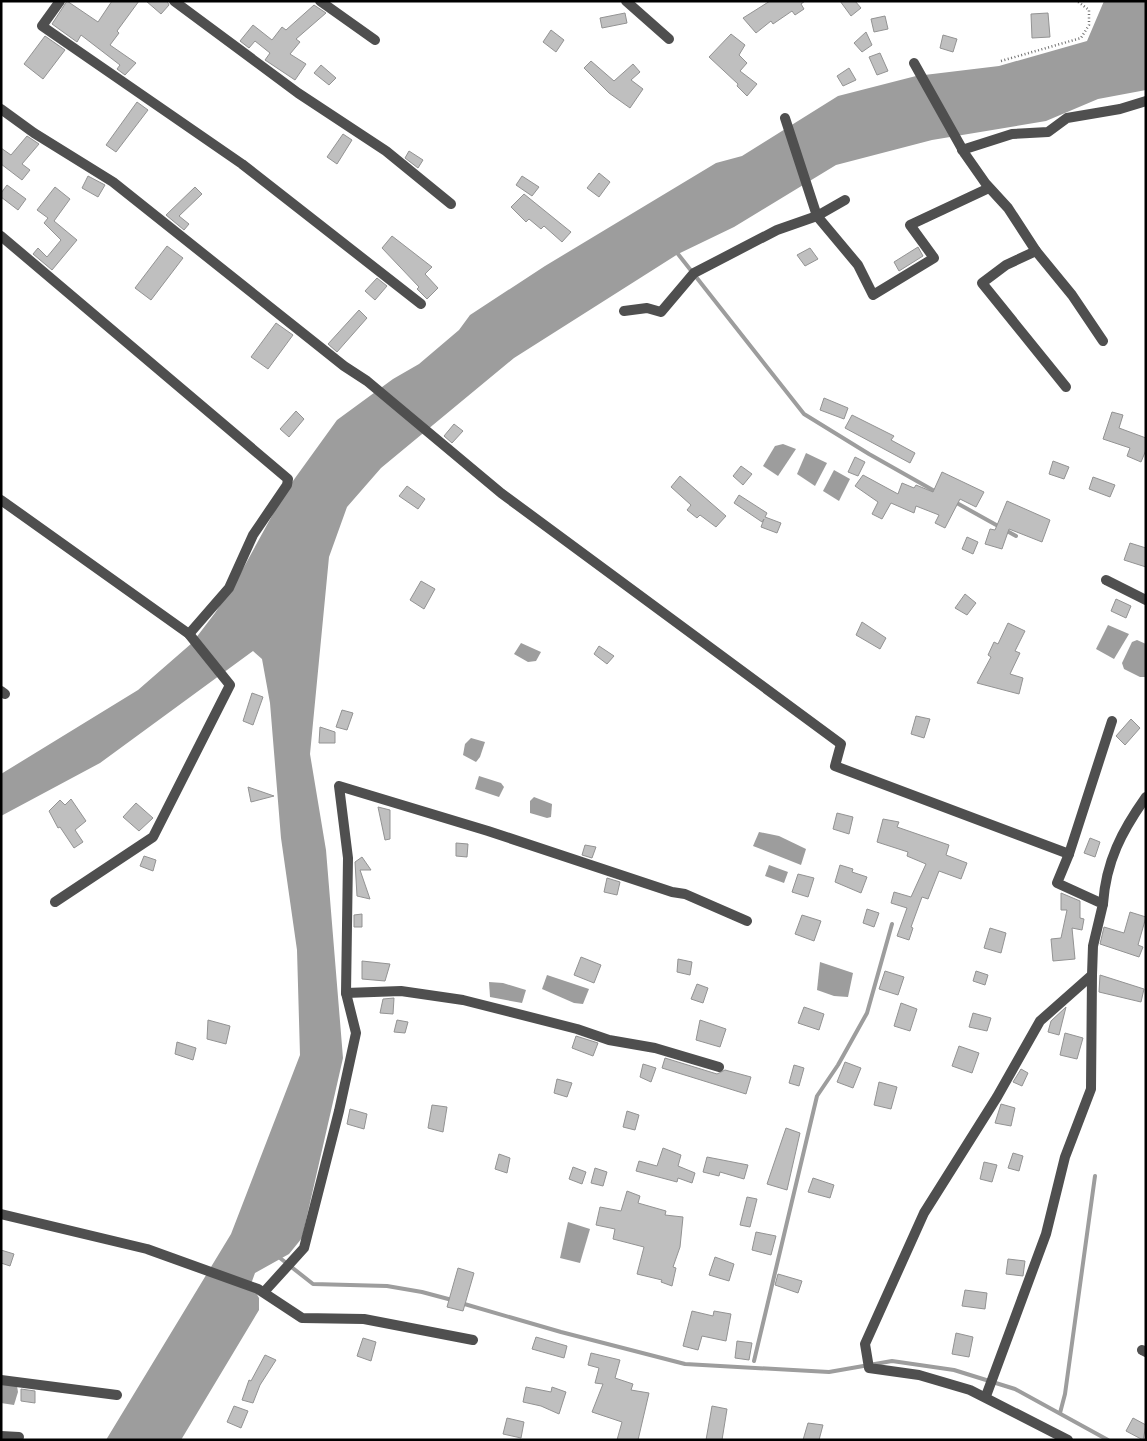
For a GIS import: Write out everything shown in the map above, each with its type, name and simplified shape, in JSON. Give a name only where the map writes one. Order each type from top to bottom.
[{"type":"street","points":[[60,1],[42,26],[242,164],[421,304]]},
{"type":"street","points":[[174,1],[298,93],[386,151],[451,204]]},
{"type":"street","points":[[320,1],[375,40]]},
{"type":"street","points":[[626,1],[669,39]]},
{"type":"street","points":[[915,66],[959,145],[989,188],[1008,208],[1036,251],[1072,295],[1103,340]]},
{"type":"street","points":[[959,145],[1012,134],[1048,132],[1067,118],[1120,109],[1146,101]]},
{"type":"street","points":[[1,109],[34,133],[113,182],[344,366],[367,381],[501,494],[841,744],[835,766],[1069,854]]},
{"type":"street","points":[[786,121],[817,216],[858,265],[874,294],[934,258],[910,225],[989,188]]},
{"type":"street","points":[[624,311],[647,308],[661,312],[694,273],[777,230],[817,216],[845,200]]},
{"type":"street","points":[[1,236],[288,479],[287,485],[253,535],[229,588],[191,636]]},
{"type":"street","points":[[1036,251],[1006,265],[982,284],[1066,387]]},
{"type":"street","points":[[1,500],[191,636],[230,685],[153,836],[55,902]]},
{"type":"street","points":[[1106,580],[1146,600]]},
{"type":"street","points":[[1103,904],[1057,883],[1069,854],[1112,721]]},
{"type":"street","points":[[261,1290],[273,1283],[304,1248],[339,1111],[356,1033],[346,993],[348,858],[339,786],[488,831],[672,892],[685,894],[747,921]]},
{"type":"street","points":[[986,1396],[1046,1234],[1065,1156],[1091,1089],[1093,946],[1103,904],[1104,882],[1110,859],[1123,830],[1146,797]]},
{"type":"street","points":[[1068,1440],[986,1396],[919,1375],[870,1368],[865,1344],[924,1213],[997,1097],[1040,1021],[1092,975]]},
{"type":"street","points":[[346,993],[401,992],[463,1000],[577,1029],[610,1040],[655,1048],[720,1067]]},
{"type":"street","points":[[1,1214],[147,1250],[261,1290],[302,1318],[364,1318],[473,1340]]},
{"type":"street","points":[[1,1380],[117,1395]]},
{"type":"street","points":[[1,1436],[19,1437]]},
{"type":"path","points":[[1001,61],[1081,38],[1089,25],[1089,10],[1077,1]]},
{"type":"shaded area","points":[[1104,1],[1146,1],[1146,90],[1098,99],[1046,121],[932,140],[836,165],[734,227],[678,254],[514,358],[381,468],[347,507],[329,557],[310,754],[326,850],[343,1058],[302,1238],[289,1254],[255,1273],[251,1284],[259,1298],[259,1310],[181,1440],[106,1440],[231,1234],[300,1055],[297,950],[281,838],[270,703],[262,659],[253,651],[100,763],[1,816],[1,774],[138,690],[192,643],[215,613],[239,576],[285,492],[337,420],[393,379],[419,364],[459,330],[470,315],[545,266],[716,163],[742,156],[838,96],[916,76],[999,66],[1087,41]]},
{"type":"shaded area","points":[[783,444],[796,449],[778,476],[763,466],[775,446]]},
{"type":"shaded area","points":[[806,453],[827,463],[815,486],[797,474]]},
{"type":"shaded area","points":[[834,470],[850,479],[839,501],[823,491]]},
{"type":"shaded area","points":[[1108,625],[1129,634],[1114,659],[1096,649]]},
{"type":"shaded area","points":[[1137,640],[1146,644],[1146,677],[1140,677],[1124,669],[1122,663],[1132,642]]},
{"type":"shaded area","points":[[521,643],[541,652],[536,661],[528,662],[514,654]]},
{"type":"shaded area","points":[[471,738],[485,742],[480,757],[476,762],[463,755],[465,744]]},
{"type":"shaded area","points":[[479,776],[501,783],[504,787],[499,797],[475,789]]},
{"type":"shaded area","points":[[534,797],[552,804],[551,817],[547,818],[530,813],[530,801]]},
{"type":"shaded area","points":[[759,832],[779,836],[806,849],[801,865],[753,846]]},
{"type":"shaded area","points":[[769,865],[788,872],[784,883],[765,876]]},
{"type":"shaded area","points":[[820,962],[853,973],[848,997],[834,996],[817,990]]},
{"type":"shaded area","points":[[547,975],[589,989],[583,1004],[574,1003],[542,989]]},
{"type":"shaded area","points":[[489,982],[503,983],[526,990],[522,1003],[490,997]]},
{"type":"shaded area","points":[[568,1222],[590,1229],[580,1263],[560,1258]]},
{"type":"shaded area","points":[[1,1383],[17,1386],[18,1392],[14,1405],[1,1403]]},
{"type":"building","points":[[67,1],[98,22],[112,1],[139,1],[117,31],[119,33],[110,45],[136,63],[125,75],[117,69],[120,65],[81,35],[77,42],[52,24]]},
{"type":"building","points":[[146,1],[167,1],[169,5],[161,14]]},
{"type":"building","points":[[770,1],[805,1],[801,4],[804,9],[795,15],[792,11],[773,24],[771,21],[756,33],[743,18]]},
{"type":"building","points":[[840,1],[855,1],[861,8],[851,16]]},
{"type":"building","points":[[314,5],[326,13],[296,39],[300,42],[290,54],[306,64],[295,80],[265,60],[270,53],[255,41],[249,48],[240,41],[253,25],[272,40],[282,27],[286,30]]},
{"type":"building","points":[[625,13],[627,23],[602,28],[600,18]]},
{"type":"building","points":[[1048,13],[1050,37],[1032,38],[1031,14]]},
{"type":"building","points":[[885,16],[888,29],[874,32],[871,19]]},
{"type":"building","points":[[551,30],[564,40],[556,52],[543,42]]},
{"type":"building","points":[[866,32],[872,45],[862,52],[854,43]]},
{"type":"building","points":[[731,34],[745,45],[739,55],[747,63],[740,71],[757,84],[747,96],[737,86],[738,84],[709,57]]},
{"type":"building","points":[[943,35],[957,39],[953,52],[940,48]]},
{"type":"building","points":[[45,36],[65,50],[43,79],[24,64]]},
{"type":"building","points":[[880,53],[888,71],[877,75],[869,57]]},
{"type":"building","points":[[591,61],[614,81],[633,64],[640,72],[631,80],[643,89],[630,108],[609,93],[584,68]]},
{"type":"building","points":[[321,65],[336,78],[329,85],[314,73]]},
{"type":"building","points":[[849,68],[856,80],[843,86],[837,76]]},
{"type":"building","points":[[137,102],[148,110],[116,152],[106,145]]},
{"type":"building","points":[[343,134],[352,140],[337,164],[327,157]]},
{"type":"building","points":[[27,136],[39,144],[22,164],[30,170],[22,180],[1,164],[1,148],[11,155]]},
{"type":"building","points":[[409,151],[423,160],[418,168],[405,158]]},
{"type":"building","points":[[599,173],[610,182],[599,197],[587,188]]},
{"type":"building","points":[[88,176],[105,185],[98,197],[82,188]]},
{"type":"building","points":[[522,176],[539,187],[532,196],[516,185]]},
{"type":"building","points":[[7,185],[26,199],[18,210],[1,197],[1,193]]},
{"type":"building","points":[[55,187],[70,199],[54,221],[77,240],[52,270],[33,254],[38,248],[47,257],[61,240],[44,223],[48,218],[37,210]]},
{"type":"building","points":[[195,187],[202,194],[179,216],[189,224],[184,230],[166,215]]},
{"type":"building","points":[[524,194],[571,232],[562,242],[544,226],[541,229],[529,219],[526,222],[511,207]]},
{"type":"building","points":[[392,236],[432,267],[425,274],[438,288],[427,299],[417,289],[419,287],[382,248]]},
{"type":"building","points":[[167,246],[183,258],[151,300],[135,288]]},
{"type":"building","points":[[918,247],[923,256],[899,271],[894,262]]},
{"type":"building","points":[[810,248],[818,259],[805,266],[797,255]]},
{"type":"building","points":[[377,278],[387,286],[375,300],[365,291]]},
{"type":"building","points":[[359,310],[367,318],[337,352],[328,344]]},
{"type":"building","points":[[276,323],[293,335],[268,369],[251,357]]},
{"type":"building","points":[[824,398],[848,408],[844,419],[820,410]]},
{"type":"building","points":[[296,411],[304,419],[289,437],[280,429]]},
{"type":"building","points":[[1112,412],[1123,415],[1119,428],[1146,438],[1146,450],[1141,462],[1127,456],[1130,448],[1103,439]]},
{"type":"building","points":[[852,415],[894,436],[891,440],[915,453],[910,463],[845,428]]},
{"type":"building","points":[[454,424],[463,431],[452,443],[444,436]]},
{"type":"building","points":[[855,457],[865,462],[858,476],[848,472]]},
{"type":"building","points":[[1053,461],[1069,467],[1064,479],[1049,474]]},
{"type":"building","points":[[741,466],[752,474],[743,485],[733,476]]},
{"type":"building","points":[[942,472],[984,492],[976,507],[960,499],[945,528],[935,523],[939,515],[916,506],[914,513],[891,503],[882,519],[872,514],[878,502],[855,486],[863,475],[898,494],[902,483],[914,488],[916,485],[933,492]]},
{"type":"building","points":[[680,476],[726,516],[716,527],[700,515],[697,518],[687,510],[691,505],[671,487]]},
{"type":"building","points":[[1093,477],[1115,485],[1110,497],[1089,489]]},
{"type":"building","points":[[407,486],[425,499],[418,509],[399,496]]},
{"type":"building","points":[[739,495],[767,513],[765,517],[781,523],[777,533],[761,527],[764,519],[762,522],[734,503]]},
{"type":"building","points":[[1007,501],[1050,520],[1042,542],[1009,529],[1002,549],[985,544],[990,529],[995,530]]},
{"type":"building","points":[[967,537],[978,542],[973,554],[962,549]]},
{"type":"building","points":[[1130,543],[1146,548],[1146,567],[1124,560]]},
{"type":"building","points":[[421,581],[435,589],[424,609],[410,600]]},
{"type":"building","points":[[965,594],[976,603],[967,615],[955,608]]},
{"type":"building","points":[[1116,599],[1131,606],[1126,618],[1111,611]]},
{"type":"building","points":[[862,622],[886,638],[880,649],[856,635]]},
{"type":"building","points":[[1008,623],[1025,631],[1015,651],[1020,653],[1010,674],[1023,678],[1019,694],[977,683],[991,657],[988,655],[994,642],[998,644]]},
{"type":"building","points":[[599,646],[614,656],[607,664],[594,654]]},
{"type":"building","points":[[252,693],[263,697],[253,725],[243,721]]},
{"type":"building","points":[[342,710],[353,713],[347,730],[336,727]]},
{"type":"building","points":[[916,716],[930,719],[924,738],[911,734]]},
{"type":"building","points":[[1131,719],[1140,728],[1125,745],[1116,736]]},
{"type":"building","points":[[320,727],[335,732],[335,743],[319,743]]},
{"type":"building","points":[[248,787],[274,796],[251,802]]},
{"type":"building","points":[[71,799],[86,821],[75,830],[83,842],[74,848],[60,827],[58,828],[49,811],[60,800],[65,805]]},
{"type":"building","points":[[136,803],[153,818],[139,831],[123,817]]},
{"type":"building","points":[[378,807],[390,810],[390,839],[385,840]]},
{"type":"building","points":[[837,813],[853,817],[849,834],[833,829]]},
{"type":"building","points":[[883,819],[899,822],[897,827],[949,845],[946,855],[967,863],[961,879],[939,871],[928,899],[922,897],[911,927],[913,928],[909,940],[897,936],[907,908],[891,903],[894,892],[911,897],[926,864],[907,856],[908,852],[877,842]]},
{"type":"building","points":[[1090,838],[1100,842],[1095,857],[1084,853]]},
{"type":"building","points":[[456,843],[468,844],[467,857],[456,856]]},
{"type":"building","points":[[585,845],[596,847],[592,858],[582,855]]},
{"type":"building","points":[[144,856],[156,860],[153,871],[140,866]]},
{"type":"building","points":[[362,857],[371,870],[360,870],[370,899],[357,896],[355,862]]},
{"type":"building","points":[[840,865],[853,869],[852,872],[867,877],[861,893],[835,882]]},
{"type":"building","points":[[798,874],[814,878],[808,897],[792,892]]},
{"type":"building","points":[[607,878],[620,882],[617,895],[604,892]]},
{"type":"building","points":[[1061,893],[1080,901],[1080,918],[1084,919],[1082,930],[1072,928],[1075,959],[1053,961],[1051,939],[1061,938],[1067,910],[1061,910]]},
{"type":"building","points":[[867,909],[879,913],[874,927],[863,923]]},
{"type":"building","points":[[1130,912],[1146,917],[1138,945],[1143,947],[1139,957],[1100,944],[1104,927],[1124,933]]},
{"type":"building","points":[[362,914],[362,927],[354,927],[354,915]]},
{"type":"building","points":[[802,915],[821,921],[814,941],[795,934]]},
{"type":"building","points":[[990,928],[1006,933],[1001,953],[984,948]]},
{"type":"building","points":[[581,957],[601,965],[594,983],[574,975]]},
{"type":"building","points":[[678,959],[692,962],[690,975],[677,972]]},
{"type":"building","points":[[362,961],[390,964],[385,981],[362,979]]},
{"type":"building","points":[[885,971],[904,977],[898,995],[879,989]]},
{"type":"building","points":[[976,971],[988,975],[985,985],[973,981]]},
{"type":"building","points":[[1100,975],[1144,989],[1141,1002],[1099,992]]},
{"type":"building","points":[[697,984],[708,988],[703,1003],[691,999]]},
{"type":"building","points":[[394,998],[393,1014],[380,1013],[383,999]]},
{"type":"building","points":[[901,1003],[917,1009],[910,1031],[894,1026]]},
{"type":"building","points":[[804,1007],[824,1014],[819,1030],[798,1023]]},
{"type":"building","points":[[1066,1007],[1059,1035],[1048,1032],[1051,1021]]},
{"type":"building","points":[[973,1013],[991,1018],[987,1031],[969,1027]]},
{"type":"building","points":[[208,1020],[230,1026],[226,1044],[207,1039]]},
{"type":"building","points":[[397,1020],[408,1022],[405,1033],[394,1032]]},
{"type":"building","points":[[700,1020],[726,1029],[720,1047],[696,1040]]},
{"type":"building","points":[[1065,1033],[1083,1038],[1077,1059],[1060,1055]]},
{"type":"building","points":[[576,1036],[598,1043],[593,1056],[572,1048]]},
{"type":"building","points":[[177,1042],[196,1048],[193,1060],[175,1054]]},
{"type":"building","points":[[959,1046],[979,1053],[972,1073],[952,1066]]},
{"type":"building","points":[[665,1058],[717,1074],[725,1070],[751,1077],[746,1094],[662,1068]]},
{"type":"building","points":[[845,1062],[861,1068],[853,1088],[837,1082]]},
{"type":"building","points":[[643,1064],[656,1068],[651,1082],[640,1077]]},
{"type":"building","points":[[794,1065],[804,1068],[799,1086],[789,1083]]},
{"type":"building","points":[[1021,1069],[1028,1073],[1022,1086],[1013,1082]]},
{"type":"building","points":[[557,1079],[572,1083],[567,1097],[554,1093]]},
{"type":"building","points":[[879,1082],[897,1087],[891,1109],[874,1105]]},
{"type":"building","points":[[1001,1104],[1015,1108],[1011,1126],[995,1123]]},
{"type":"building","points":[[432,1105],[447,1107],[443,1132],[428,1128]]},
{"type":"building","points":[[350,1109],[367,1114],[364,1129],[347,1124]]},
{"type":"building","points":[[627,1111],[639,1115],[635,1130],[623,1127]]},
{"type":"building","points":[[786,1128],[800,1133],[787,1190],[767,1184]]},
{"type":"building","points":[[663,1148],[681,1155],[678,1166],[695,1173],[692,1183],[678,1178],[677,1182],[636,1171],[639,1161],[657,1166]]},
{"type":"building","points":[[1013,1153],[1023,1156],[1019,1171],[1008,1168]]},
{"type":"building","points":[[499,1154],[510,1158],[507,1173],[495,1169]]},
{"type":"building","points":[[707,1157],[748,1165],[744,1179],[720,1172],[719,1176],[703,1172]]},
{"type":"building","points":[[984,1162],[997,1165],[992,1182],[980,1179]]},
{"type":"building","points":[[573,1167],[586,1172],[582,1184],[569,1179]]},
{"type":"building","points":[[595,1168],[607,1172],[603,1186],[591,1183]]},
{"type":"building","points":[[813,1178],[834,1185],[830,1198],[808,1192]]},
{"type":"building","points":[[627,1191],[640,1196],[638,1203],[666,1211],[665,1215],[683,1217],[680,1247],[673,1267],[676,1268],[672,1286],[661,1282],[662,1280],[637,1274],[644,1247],[613,1239],[615,1229],[596,1225],[600,1207],[621,1211]]},
{"type":"building","points":[[747,1197],[757,1199],[750,1227],[740,1225]]},
{"type":"building","points":[[756,1232],[776,1236],[771,1255],[752,1250]]},
{"type":"building","points":[[1,1250],[14,1254],[10,1266],[1,1263]]},
{"type":"building","points":[[715,1257],[734,1264],[729,1281],[709,1275]]},
{"type":"building","points":[[1008,1259],[1025,1261],[1023,1276],[1006,1274]]},
{"type":"building","points":[[458,1268],[474,1273],[463,1311],[447,1307]]},
{"type":"building","points":[[778,1274],[802,1281],[798,1293],[775,1285]]},
{"type":"building","points":[[965,1290],[987,1293],[985,1309],[962,1306]]},
{"type":"building","points":[[692,1311],[713,1316],[714,1311],[731,1314],[726,1341],[702,1336],[698,1350],[683,1346]]},
{"type":"building","points":[[956,1333],[973,1337],[969,1357],[952,1354]]},
{"type":"building","points":[[536,1337],[567,1346],[564,1358],[532,1349]]},
{"type":"building","points":[[363,1338],[376,1342],[371,1361],[357,1356]]},
{"type":"building","points":[[737,1341],[752,1343],[749,1360],[735,1358]]},
{"type":"building","points":[[591,1353],[620,1360],[615,1378],[633,1384],[631,1390],[649,1393],[638,1440],[617,1440],[622,1422],[592,1412],[603,1384],[595,1383],[599,1368],[588,1365]]},
{"type":"building","points":[[265,1355],[276,1360],[260,1385],[253,1403],[242,1400],[249,1380],[251,1381]]},
{"type":"building","points":[[526,1387],[551,1392],[552,1387],[566,1392],[559,1414],[541,1406],[523,1402]]},
{"type":"building","points":[[21,1389],[35,1391],[35,1403],[21,1401]]},
{"type":"building","points":[[234,1406],[248,1411],[241,1428],[227,1422]]},
{"type":"building","points":[[712,1406],[727,1409],[722,1440],[706,1440]]},
{"type":"building","points":[[507,1418],[524,1422],[521,1438],[503,1434]]},
{"type":"building","points":[[1133,1418],[1146,1425],[1143,1440],[1126,1431]]},
{"type":"building","points":[[808,1423],[823,1425],[819,1440],[803,1440]]},
{"type":"waterway","points":[[678,254],[804,414],[938,493]]},
{"type":"waterway","points":[[955,502],[1016,536]]},
{"type":"waterway","points":[[754,1361],[817,1096],[838,1065],[867,1013],[892,924]]},
{"type":"waterway","points":[[1060,1413],[1065,1394],[1095,1176]]},
{"type":"waterway","points":[[280,1258],[313,1284],[387,1286],[422,1292],[452,1300]]},
{"type":"waterway","points":[[461,1303],[561,1332],[685,1364],[829,1372],[892,1361],[954,1370],[1015,1389],[1108,1440]]}]
